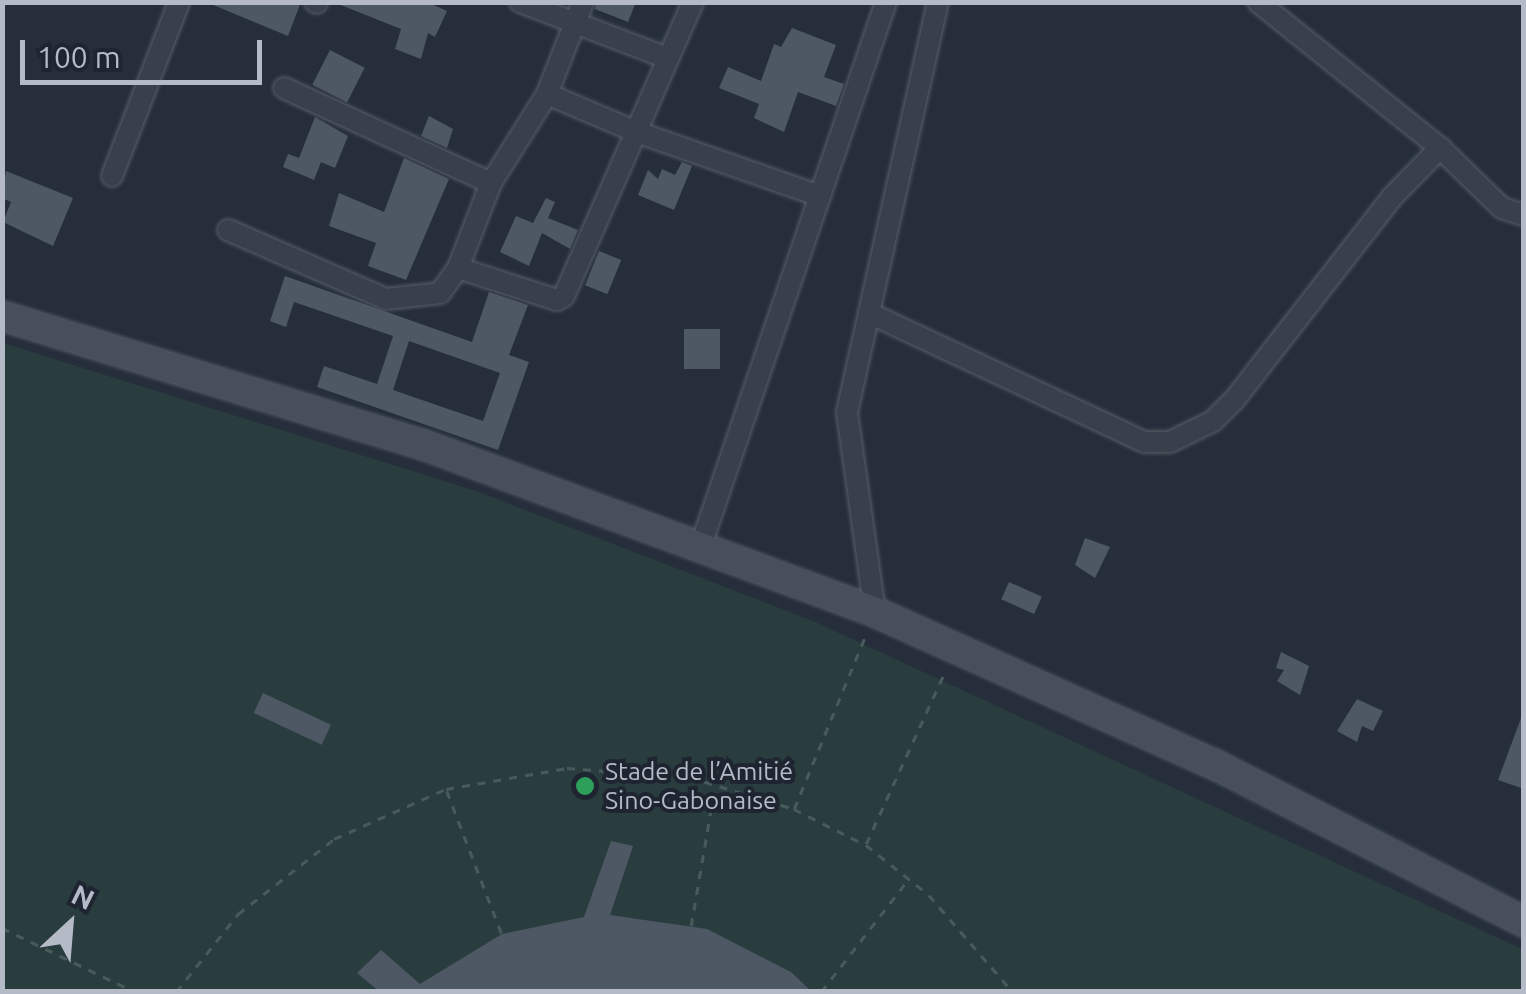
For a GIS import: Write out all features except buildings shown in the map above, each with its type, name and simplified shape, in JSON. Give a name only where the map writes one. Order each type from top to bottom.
[{"type":"main road","points":[[2,316],[424,446],[701,545],[958,645],[1214,764],[1524,922]]},
{"type":"street","points":[[112,176],[179,2]]},
{"type":"street","points":[[520,2],[579,13],[665,57]]},
{"type":"street","points":[[458,268],[564,296],[692,2]]},
{"type":"street","points":[[701,545],[886,2]]},
{"type":"street","points":[[875,612],[846,412],[938,2]]},
{"type":"street","points":[[1258,2],[1440,148],[1502,208],[1524,216]]},
{"type":"street","points":[[228,230],[386,299],[440,293],[458,268],[492,183],[548,94],[579,13]]},
{"type":"street","points":[[284,88],[492,183]]},
{"type":"street","points":[[548,94],[634,132],[820,196]]},
{"type":"street","points":[[869,313],[1144,442],[1170,442],[1213,421],[1234,400],[1392,197],[1440,148]]},
{"type":"path","points":[[794,808],[875,612]]},
{"type":"path","points":[[866,845],[958,645]]},
{"type":"path","points":[[176,992],[238,914],[284,873],[362,825],[446,789],[567,768],[628,769],[716,784],[794,808],[866,845],[909,879],[977,943],[1013,992]]},
{"type":"path","points":[[692,926],[716,784]]},
{"type":"path","points":[[446,789],[502,934]]},
{"type":"path","points":[[821,992],[909,879]]},
{"type":"path","points":[[2,928],[135,992]]},
{"type":"shaded area","name":"Stade de l’Amitié Sino-Gabonaise","points":[[3,343],[473,490],[813,621],[1524,950],[1523,992],[3,991]]},
{"type":"place","name":"Stade de l’Amitié Sino-Gabonaise","points":[[585,786]]}]
